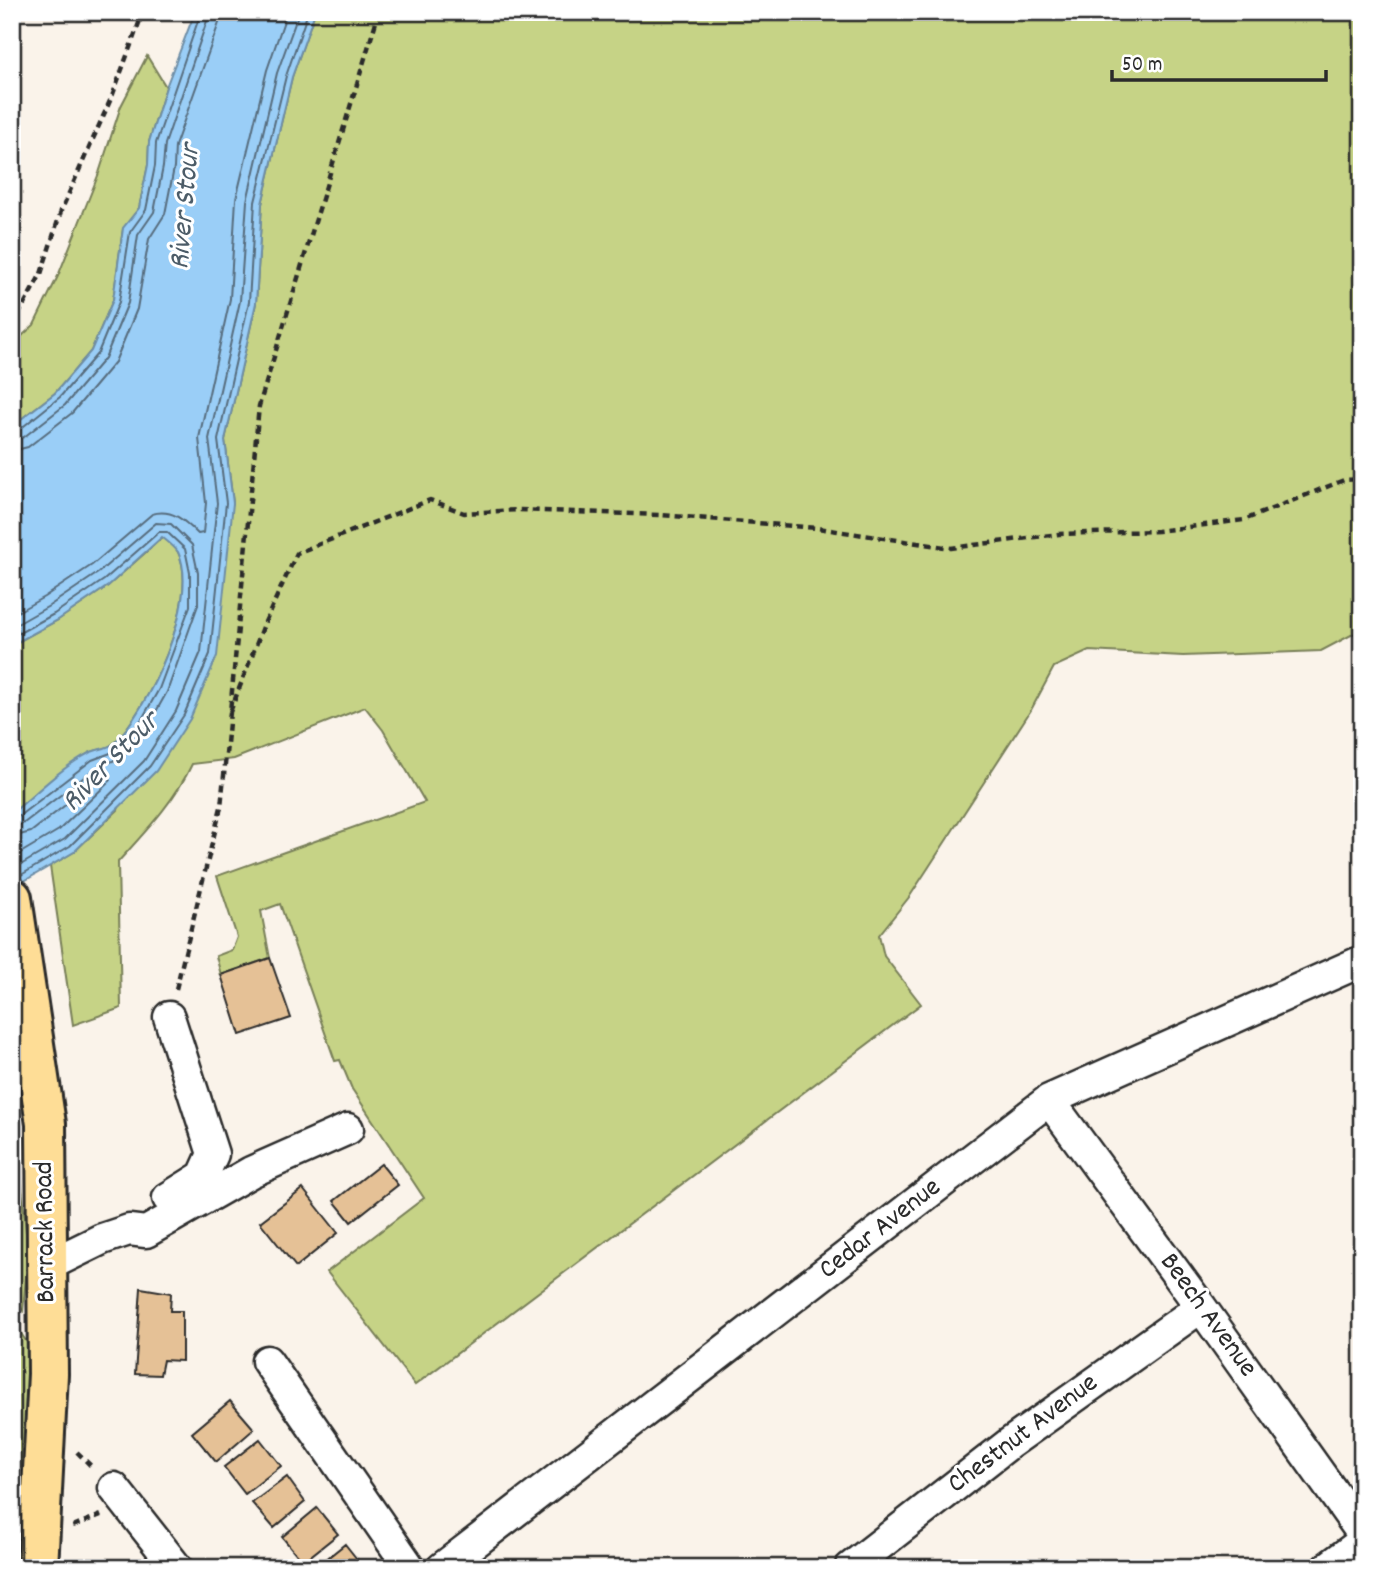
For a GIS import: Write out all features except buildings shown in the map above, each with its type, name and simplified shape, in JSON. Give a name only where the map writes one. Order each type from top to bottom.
[{"type":"main road","name":"Barrack Road","points":[[13,904],[46,1124],[48,1374],[39,1553]]},
{"type":"street","name":"Cedar Avenue","points":[[442,1568],[1049,1100],[1362,961]]},
{"type":"street","points":[[129,1230],[138,1218],[203,1176],[213,1154],[169,1017]]},
{"type":"street","name":"Beech Avenue","points":[[1049,1100],[1362,1533]]},
{"type":"street","points":[[47,1266],[102,1239],[129,1230],[146,1232],[251,1172],[348,1129]]},
{"type":"street","name":"Chestnut Avenue","points":[[850,1568],[1010,1443],[1201,1307]]},
{"type":"street","points":[[267,1361],[323,1421],[410,1568]]},
{"type":"street","points":[[121,1496],[177,1568]]},
{"type":"street","points":[[1327,1568],[1362,1542]]},
{"type":"path","points":[[12,327],[41,274],[61,211],[113,94],[143,12]]},
{"type":"path","points":[[169,1017],[221,807],[259,406],[379,12]]},
{"type":"path","points":[[230,712],[265,622],[297,553],[430,500],[464,513],[518,510],[661,515],[817,528],[951,548],[1059,534],[1157,531],[1244,520],[1344,480],[1362,479]]},
{"type":"path","points":[[39,1553],[121,1496],[46,1423]]},
{"type":"green space","points":[[315,12],[1362,12],[1362,632],[1321,651],[1183,656],[1089,651],[1054,667],[1031,710],[910,896],[879,935],[884,956],[921,1004],[415,1385],[327,1272],[424,1198],[352,1089],[340,1060],[335,1061],[280,904],[261,911],[270,958],[221,975],[216,956],[232,950],[237,937],[217,876],[425,802],[383,730],[365,707],[234,759],[192,764],[168,803],[118,862],[121,1008],[73,1025],[50,866],[74,852],[118,810],[233,503],[225,440],[256,303],[262,204],[292,77]]},
{"type":"green space","points":[[147,56],[166,87],[149,142],[148,165],[139,208],[123,229],[113,300],[91,351],[55,393],[12,426],[12,345],[34,325],[58,276],[99,173],[121,106]]},
{"type":"green space","points":[[163,537],[178,552],[183,572],[182,597],[177,624],[167,653],[141,707],[113,744],[79,759],[12,813],[12,645],[58,620],[108,586]]},
{"type":"green space","points":[[12,1179],[21,1179],[28,1254],[23,1311],[12,1297]]},
{"type":"green space","points":[[12,1320],[48,1374],[38,1568],[12,1568]]},
{"type":"water","name":"River Stour","points":[[195,12],[315,12],[292,77],[262,204],[256,303],[225,440],[233,503],[217,656],[190,719],[156,771],[74,852],[12,888],[12,813],[69,766],[89,753],[113,744],[127,728],[155,681],[177,624],[183,572],[178,552],[162,537],[108,586],[58,620],[12,645],[12,426],[55,393],[91,351],[113,300],[123,228],[139,208],[148,165],[149,142],[166,87]]}]
